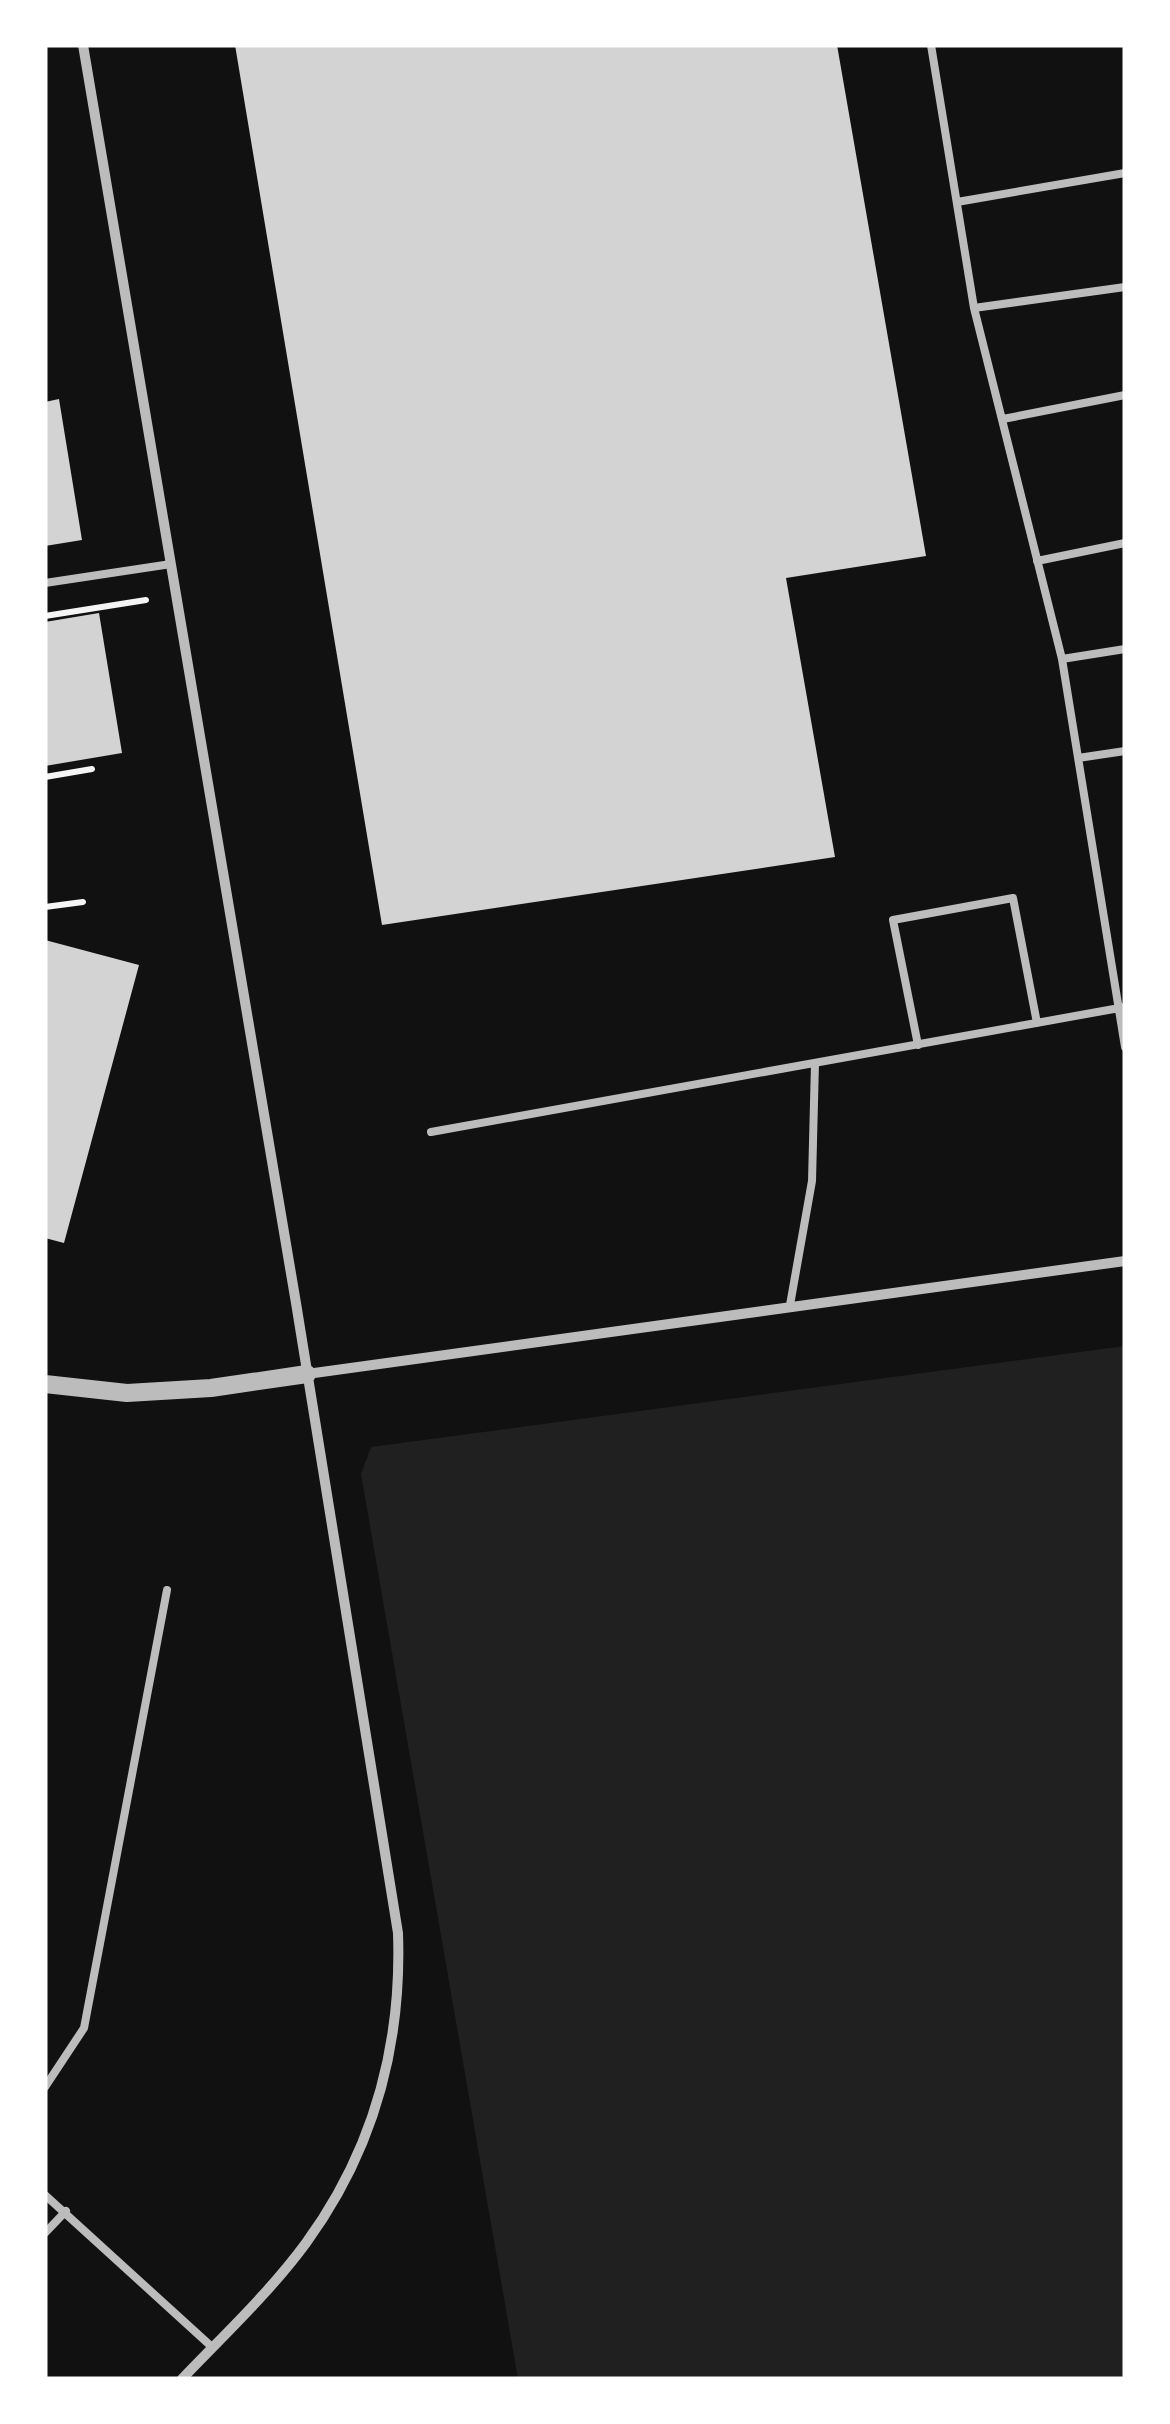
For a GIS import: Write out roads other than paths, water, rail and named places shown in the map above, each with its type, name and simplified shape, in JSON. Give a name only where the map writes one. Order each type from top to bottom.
[{"type":"street","points":[[83,45],[394,1895],[400,1964],[386,2079],[361,2152],[305,2244],[182,2379]]},
{"type":"street","points":[[45,1384],[127,1393],[211,1388],[1125,1260]]},
{"type":"lane","points":[[931,45],[974,308],[1062,659],[1122,1008],[1125,1047]]},
{"type":"lane","points":[[957,202],[1125,173]]},
{"type":"lane","points":[[974,308],[1125,287]]},
{"type":"lane","points":[[1003,419],[1125,395]]},
{"type":"lane","points":[[1037,561],[1125,542]]},
{"type":"lane","points":[[45,583],[171,564]]},
{"type":"lane","points":[[1062,659],[1125,649]]},
{"type":"lane","points":[[1078,758],[1125,751]]},
{"type":"lane","points":[[918,1044],[893,920],[1013,898],[1037,1023]]},
{"type":"lane","points":[[432,1132],[1122,1008]]},
{"type":"lane","points":[[790,1305],[812,1181],[815,1062]]},
{"type":"lane","points":[[45,2087],[84,2028],[167,1590]]},
{"type":"lane","points":[[45,2195],[212,2347]]},
{"type":"lane","points":[[45,2233],[66,2211]]}]
